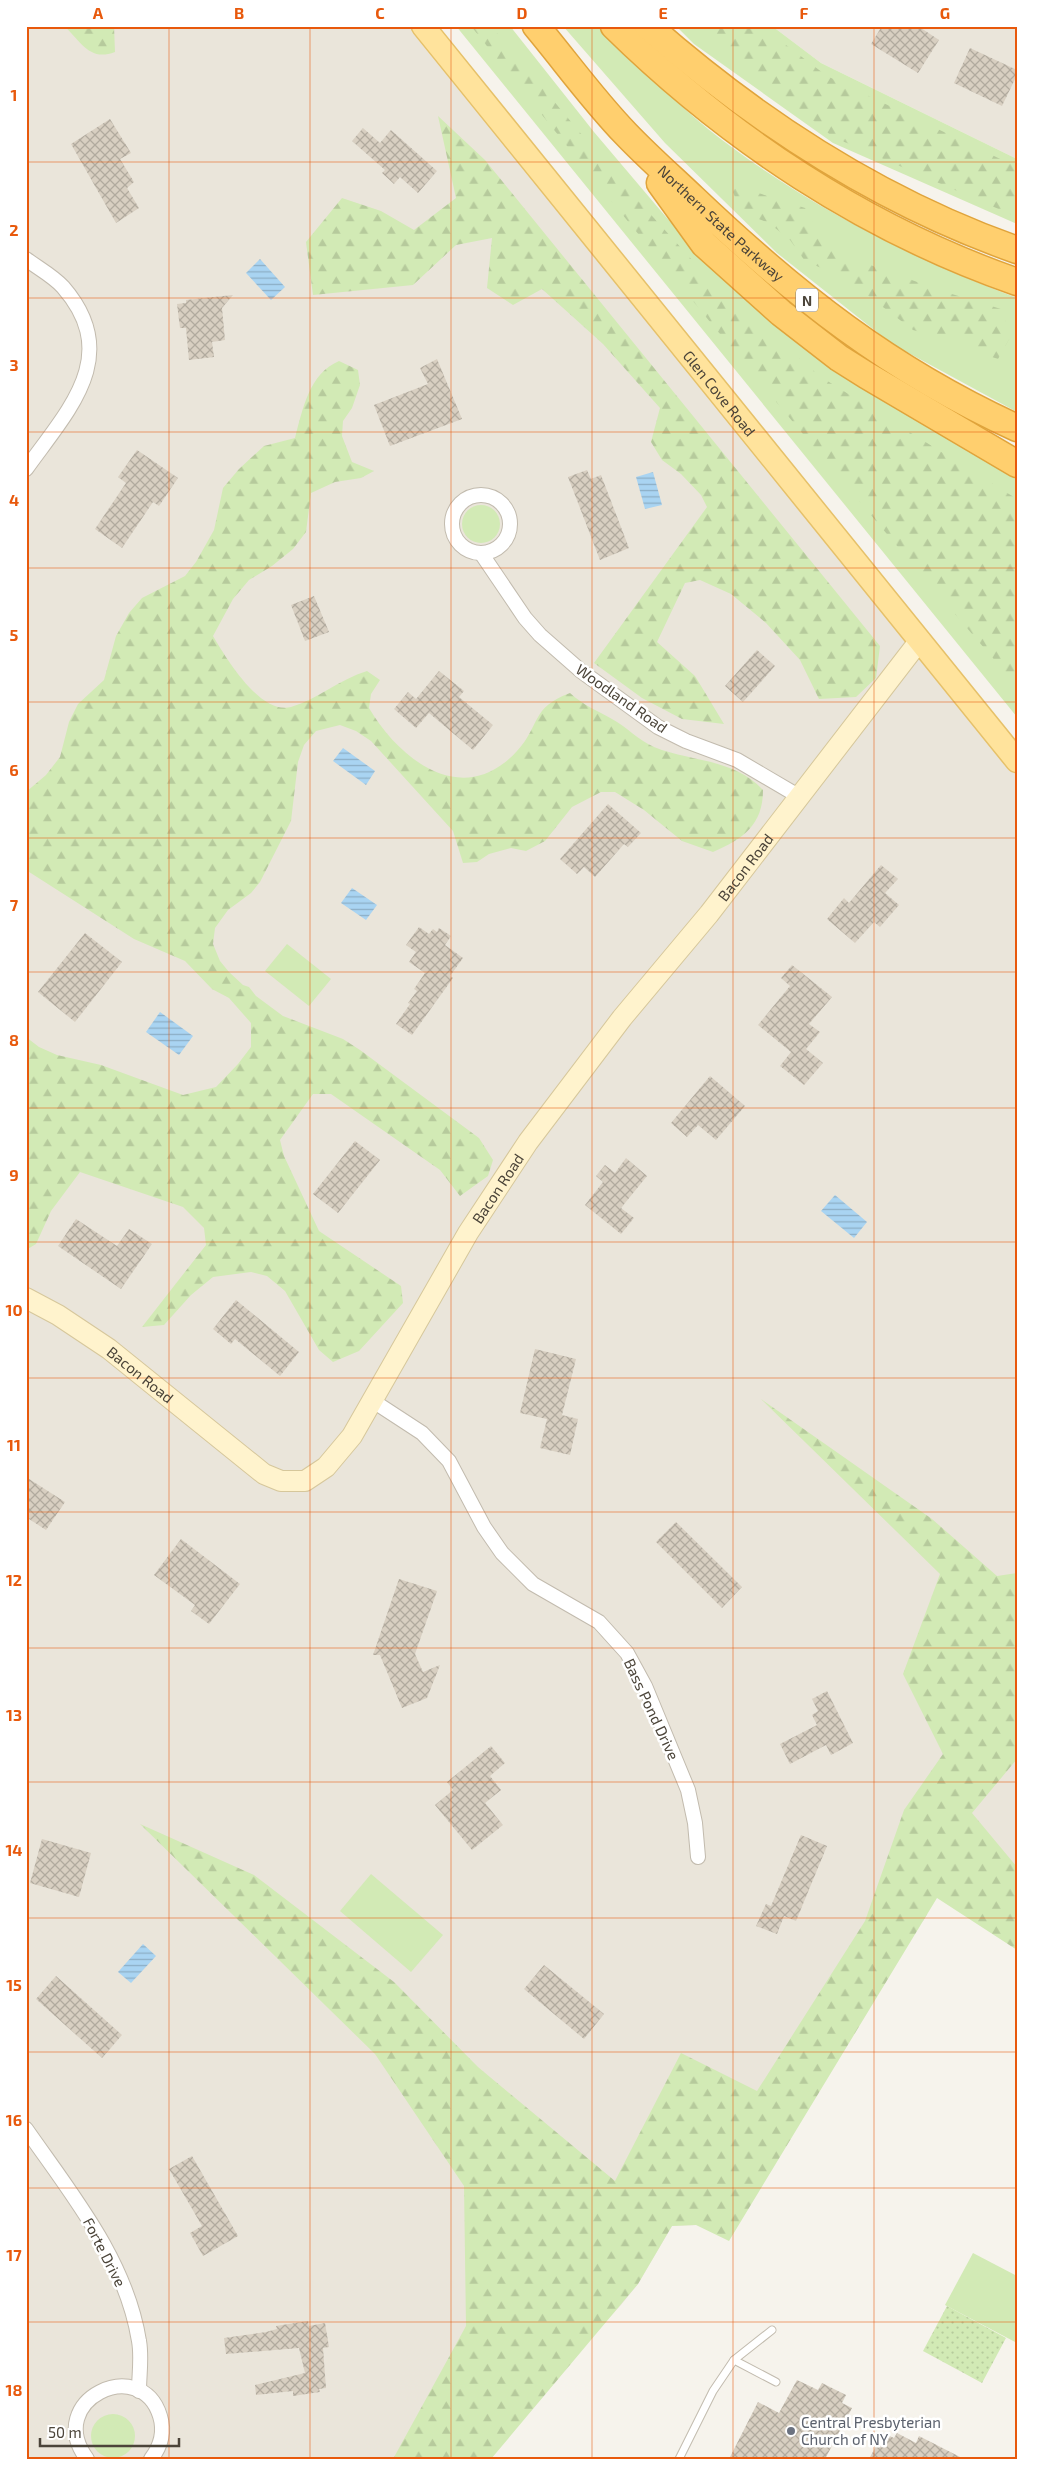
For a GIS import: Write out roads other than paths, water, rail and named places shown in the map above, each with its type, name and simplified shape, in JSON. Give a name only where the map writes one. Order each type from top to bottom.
[{"type":"highway","name":"Northern State Parkway","points":[[536,26],[625,134],[774,272],[834,321],[926,381],[968,405],[1017,428]]},
{"type":"highway","points":[[614,26],[692,98],[753,145],[806,180],[856,210],[928,246],[1017,282]]},
{"type":"highway","points":[[648,26],[720,86],[830,160],[955,226],[1017,250]]},
{"type":"highway","points":[[625,134],[704,244],[781,313],[839,358],[1017,464]]},
{"type":"main road","name":"Glen Cove Road","points":[[423,26],[1017,761]]},
{"type":"street","points":[[26,259],[62,286],[77,306],[90,339],[90,364],[83,385],[26,469]]},
{"type":"street","name":"Woodland Road","points":[[481,553],[489,552],[503,543],[510,528],[510,519],[502,504],[486,496],[478,496],[463,502],[454,516],[452,525],[454,534],[464,548],[481,553],[525,618],[540,635],[581,671],[658,726],[686,741],[738,760],[800,797]]},
{"type":"street","name":"Bacon Road","points":[[27,1300],[58,1315],[109,1349],[264,1474],[281,1480],[304,1481],[326,1467],[352,1436],[468,1234],[528,1142],[622,1018],[709,914],[920,640]]},
{"type":"street","name":"Bass Pond Drive","points":[[373,1401],[422,1433],[449,1461],[484,1528],[502,1553],[534,1584],[599,1622],[627,1654],[645,1686],[688,1790],[695,1822],[698,1856]]},
{"type":"street","name":"Forte Drive","points":[[26,2129],[96,2229],[121,2281],[132,2309],[139,2342],[139,2391]]},
{"type":"street","points":[[87,2459],[79,2447],[76,2422],[81,2409],[89,2398],[100,2390],[113,2386],[127,2387],[139,2391],[150,2399],[158,2410],[162,2424],[162,2438],[157,2452],[151,2459]]},
{"type":"lane","points":[[679,2459],[713,2391],[734,2360],[772,2330]]},
{"type":"lane","points":[[734,2360],[776,2382]]},
{"type":"water","points":[[260,259],[285,287],[271,300],[246,273]]},
{"type":"water","points":[[653,472],[662,505],[645,509],[636,477]]},
{"type":"water","points":[[343,748],[375,771],[366,785],[333,761]]},
{"type":"water","points":[[352,888],[377,905],[366,920],[341,903]]},
{"type":"water","points":[[160,1012],[193,1036],[179,1055],[146,1032]]},
{"type":"water","points":[[835,1195],[867,1222],[854,1238],[821,1211]]},
{"type":"water","points":[[143,1944],[156,1956],[131,1983],[118,1972]]},
{"type":"place","name":"Central Presbyterian Church of NY","points":[[791,2431]]}]
